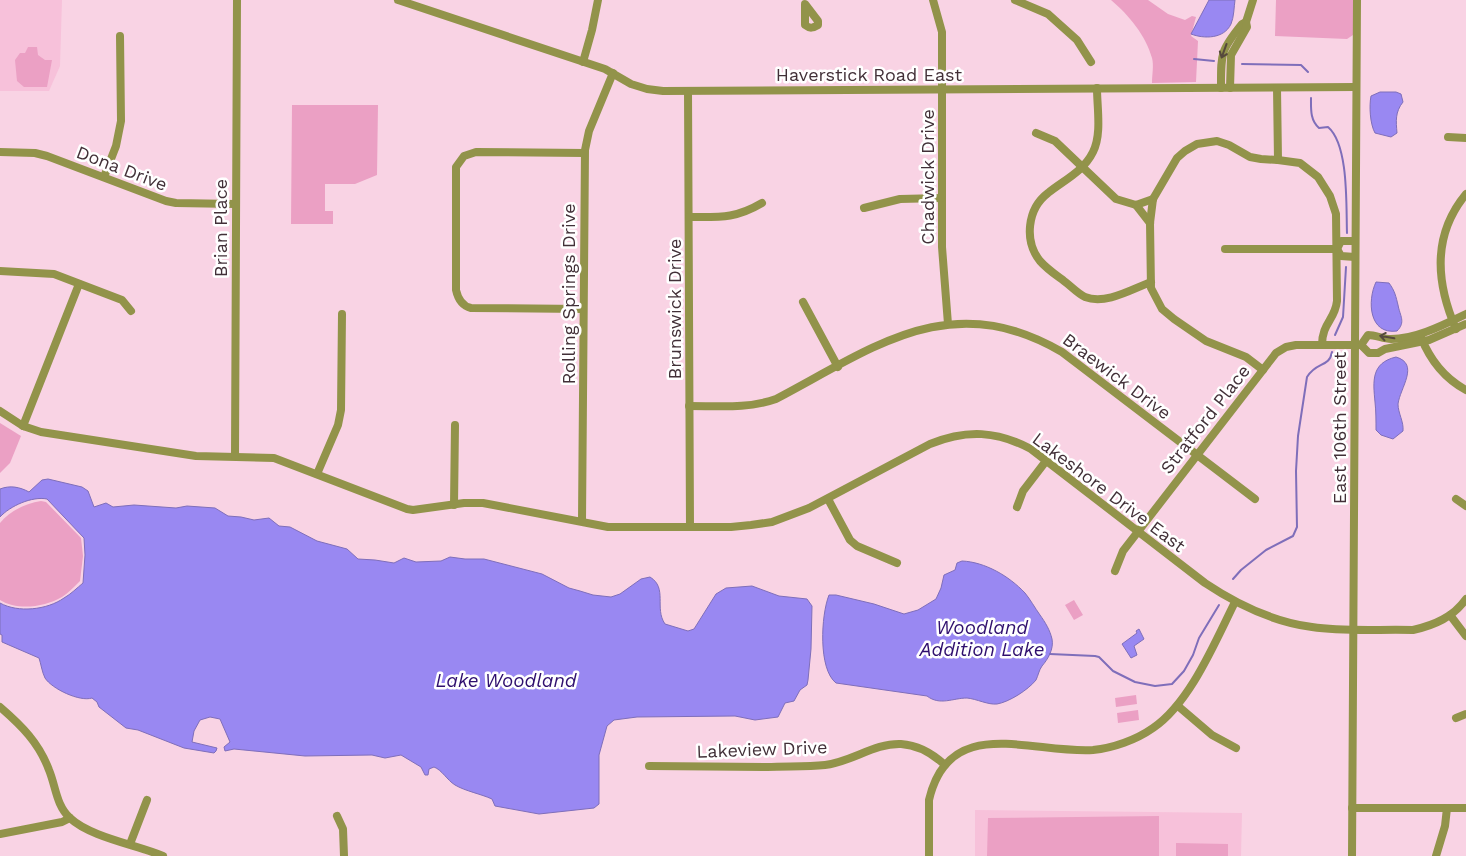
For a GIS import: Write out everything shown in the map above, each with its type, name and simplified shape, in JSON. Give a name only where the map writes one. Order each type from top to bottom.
[{"type":"street","name":"Brian Place","points":[[235,456],[237,0]]},
{"type":"street","name":"Haverstick Road East","points":[[398,0],[583,62],[613,73],[631,84],[647,89],[688,91],[1356,87]]},
{"type":"street","points":[[583,62],[598,0]]},
{"type":"street","name":"Chadwick Drive","points":[[933,0],[942,32],[941,198],[948,324]]},
{"type":"street","points":[[1015,0],[1048,14],[1077,40],[1091,62]]},
{"type":"street","points":[[1230,88],[1231,55],[1247,27],[1246,22],[1253,0]]},
{"type":"street","name":"East 106th Street","points":[[1352,856],[1353,629],[1358,345],[1355,257],[1357,0]]},
{"type":"street","points":[[1221,88],[1223,51],[1233,35],[1246,22]]},
{"type":"street","points":[[104,177],[116,146],[120,127],[120,36]]},
{"type":"street","name":"Rolling Springs Drive","points":[[582,521],[584,153],[589,131],[613,73]]},
{"type":"street","points":[[1097,88],[1097,135],[1092,154],[1082,167],[1046,194],[1039,202],[1030,226],[1030,240],[1040,261],[1077,292],[1086,297],[1096,299],[1110,297],[1151,282]]},
{"type":"street","points":[[1277,88],[1278,160]]},
{"type":"street","name":"Brunswick Drive","points":[[688,91],[690,527]]},
{"type":"street","points":[[1036,133],[1055,141],[1116,199],[1136,205],[1150,223]]},
{"type":"street","points":[[1448,137],[1466,138]]},
{"type":"street","points":[[1263,370],[1246,357],[1206,341],[1174,319],[1162,309],[1155,299],[1151,288],[1150,223],[1153,199],[1177,158],[1184,151],[1197,144],[1206,141],[1217,141],[1229,145],[1250,157],[1261,160],[1300,163],[1318,177],[1326,187],[1336,214],[1336,307],[1323,331],[1322,345]]},
{"type":"street","name":"Dona Drive","points":[[0,152],[35,153],[47,156],[153,197],[176,203],[235,204]]},
{"type":"street","points":[[584,153],[476,152],[464,156],[456,167],[456,271],[457,295],[468,307],[584,309]]},
{"type":"street","points":[[1456,329],[1442,288],[1440,272],[1441,255],[1447,227],[1466,194]]},
{"type":"street","points":[[864,208],[900,199],[941,198]]},
{"type":"street","points":[[1136,205],[1153,199]]},
{"type":"street","points":[[689,217],[727,217],[738,215],[762,203]]},
{"type":"street","points":[[1337,249],[1341,241],[1355,241]]},
{"type":"street","points":[[1225,249],[1337,249]]},
{"type":"street","points":[[1337,249],[1341,256],[1355,257]]},
{"type":"street","points":[[0,271],[54,274],[122,300],[131,311]]},
{"type":"street","points":[[23,426],[80,284]]},
{"type":"street","points":[[803,302],[838,367]]},
{"type":"street","points":[[317,474],[338,424],[341,410],[342,314]]},
{"type":"street","points":[[1466,314],[1419,333],[1392,339],[1376,334],[1368,335],[1358,345],[1369,353],[1376,354],[1385,349],[1423,342],[1466,324]]},
{"type":"street","name":"Braewick Drive","points":[[689,406],[744,407],[762,404],[776,399],[894,338],[926,328],[948,324],[986,324],[1021,332],[1044,341],[1062,352],[1254,499]]},
{"type":"street","points":[[1419,333],[1427,351],[1442,372],[1466,390]]},
{"type":"street","name":"Stratford Place","points":[[1115,571],[1123,551],[1137,531],[1276,353],[1286,347],[1296,345],[1358,345]]},
{"type":"street","name":"Lakeshore Drive East","points":[[0,411],[23,426],[41,432],[196,456],[274,458],[406,509],[413,510],[483,503],[615,527],[731,527],[772,522],[794,515],[828,499],[930,444],[957,435],[1000,436],[1016,441],[1031,449],[1205,584],[1258,613],[1293,624],[1322,628],[1413,630],[1428,627],[1450,615],[1466,599]]},
{"type":"street","points":[[454,505],[455,425]]},
{"type":"street","points":[[1017,507],[1023,491],[1046,461]]},
{"type":"street","points":[[828,499],[850,540],[857,546],[897,563]]},
{"type":"street","points":[[1456,499],[1466,506]]},
{"type":"street","points":[[929,856],[929,800],[934,785],[945,765],[962,752],[987,743],[995,742],[1094,750],[1116,745],[1152,729],[1178,706],[1193,682],[1235,602]]},
{"type":"street","points":[[1450,615],[1466,636]]},
{"type":"street","points":[[1178,706],[1212,735],[1236,748]]},
{"type":"street","points":[[0,708],[19,723],[40,749],[59,802],[70,818],[93,832],[163,856]]},
{"type":"street","points":[[1456,718],[1466,714]]},
{"type":"street","name":"Lakeview Drive","points":[[649,766],[748,767],[820,765],[847,760],[885,745],[900,744],[923,749],[945,765]]},
{"type":"street","points":[[130,844],[147,800]]},
{"type":"street","points":[[1352,808],[1466,808]]},
{"type":"street","points":[[1436,856],[1445,826],[1446,808]]},
{"type":"street","points":[[337,816],[343,829],[344,856]]},
{"type":"street","points":[[0,834],[62,822],[70,818]]},
{"type":"shaded area","points":[[0,0],[62,0],[60,66],[49,91],[0,91]]},
{"type":"shaded area","points":[[1111,0],[1148,0],[1168,14],[1185,20],[1192,16],[1196,17],[1191,36],[1198,41],[1196,82],[1152,83],[1153,61],[1146,42],[1130,19]]},
{"type":"shaded area","points":[[1276,0],[1353,0],[1353,35],[1347,39],[1275,36]]},
{"type":"shaded area","points":[[28,47],[37,47],[38,55],[45,60],[52,60],[47,87],[24,87],[17,81],[15,60],[20,53],[25,53]]},
{"type":"shaded area","points":[[292,105],[378,105],[377,175],[355,184],[325,184],[325,211],[333,211],[333,224],[291,224]]},
{"type":"shaded area","points":[[0,423],[21,436],[10,463],[0,473]]},
{"type":"shaded area","points":[[41,501],[46,502],[81,538],[83,556],[80,581],[62,597],[48,603],[23,607],[14,606],[0,600],[0,523],[19,508]]},
{"type":"shaded area","points":[[1074,600],[1083,615],[1074,620],[1065,605]]},
{"type":"shaded area","points":[[1136,695],[1137,704],[1116,707],[1115,698]]},
{"type":"shaded area","points":[[1138,710],[1139,720],[1118,723],[1117,713]]},
{"type":"shaded area","points":[[975,810],[1242,813],[1241,856],[975,856]]},
{"type":"shaded area","points":[[1159,816],[1159,856],[987,856],[988,818]]},
{"type":"shaded area","points":[[1176,843],[1228,844],[1228,856],[1176,856]]},
{"type":"water","points":[[1209,0],[1235,0],[1231,24],[1224,33],[1219,35],[1202,37],[1191,34]]},
{"type":"water","points":[[1380,92],[1396,92],[1401,94],[1403,102],[1397,113],[1397,133],[1391,137],[1375,133],[1372,125],[1371,96]]},
{"type":"water","points":[[1376,282],[1389,283],[1394,291],[1402,319],[1400,328],[1397,331],[1388,331],[1381,328],[1373,315],[1371,307]]},
{"type":"water","points":[[1396,357],[1403,360],[1407,365],[1408,371],[1398,404],[1403,431],[1393,439],[1381,435],[1376,430],[1374,380],[1378,368],[1388,360]]},
{"type":"water","name":"Lake Woodland","points":[[48,479],[82,487],[88,491],[94,507],[106,503],[113,507],[134,505],[176,508],[187,506],[215,508],[228,516],[254,520],[269,518],[279,526],[290,527],[317,541],[347,549],[358,559],[394,563],[404,558],[416,562],[441,561],[450,557],[484,559],[542,574],[569,588],[593,595],[611,597],[620,594],[641,579],[650,577],[660,592],[662,618],[665,624],[688,631],[694,629],[716,594],[726,588],[752,586],[779,596],[807,599],[812,606],[811,649],[807,685],[800,690],[794,701],[785,703],[778,717],[755,720],[735,716],[637,717],[614,720],[607,726],[599,755],[599,804],[594,808],[539,814],[495,806],[492,799],[455,785],[440,770],[434,767],[429,769],[428,775],[425,775],[421,767],[401,755],[385,758],[372,755],[305,756],[234,749],[225,751],[224,747],[230,742],[220,719],[210,717],[200,720],[194,731],[192,742],[217,748],[216,751],[214,753],[184,748],[138,730],[126,728],[99,707],[92,698],[81,698],[60,690],[45,678],[39,658],[2,642],[2,635],[0,634],[0,603],[24,609],[41,607],[57,602],[83,583],[84,538],[47,499],[28,500],[9,509],[0,517],[0,489],[15,487],[29,492],[42,480]]},
{"type":"water","name":"Woodland Addition Lake","points":[[962,561],[988,567],[1012,581],[1025,593],[1049,629],[1052,643],[1051,650],[1033,684],[1013,698],[994,704],[967,698],[937,701],[927,696],[836,683],[830,676],[824,654],[824,615],[829,595],[874,604],[904,614],[918,610],[936,599],[944,575],[955,570],[957,563]]},
{"type":"water","points":[[1139,629],[1144,639],[1134,646],[1137,655],[1131,658],[1122,644],[1137,633],[1136,631]]},
{"type":"waterway","points":[[1194,59],[1214,61]]},
{"type":"waterway","points":[[1242,64],[1301,65],[1308,72]]},
{"type":"waterway","points":[[1311,98],[1312,114],[1316,125],[1319,128],[1328,127],[1340,147],[1345,177],[1347,233]]},
{"type":"waterway","points":[[1335,335],[1343,317],[1346,267]]},
{"type":"waterway","points":[[1233,579],[1266,550],[1293,536],[1297,527],[1296,471],[1298,436],[1307,377],[1325,363],[1332,352]]},
{"type":"waterway","points":[[1050,654],[1095,656],[1099,657],[1113,671],[1135,682],[1155,686],[1172,684],[1184,671],[1193,655],[1199,638],[1219,605]]}]
